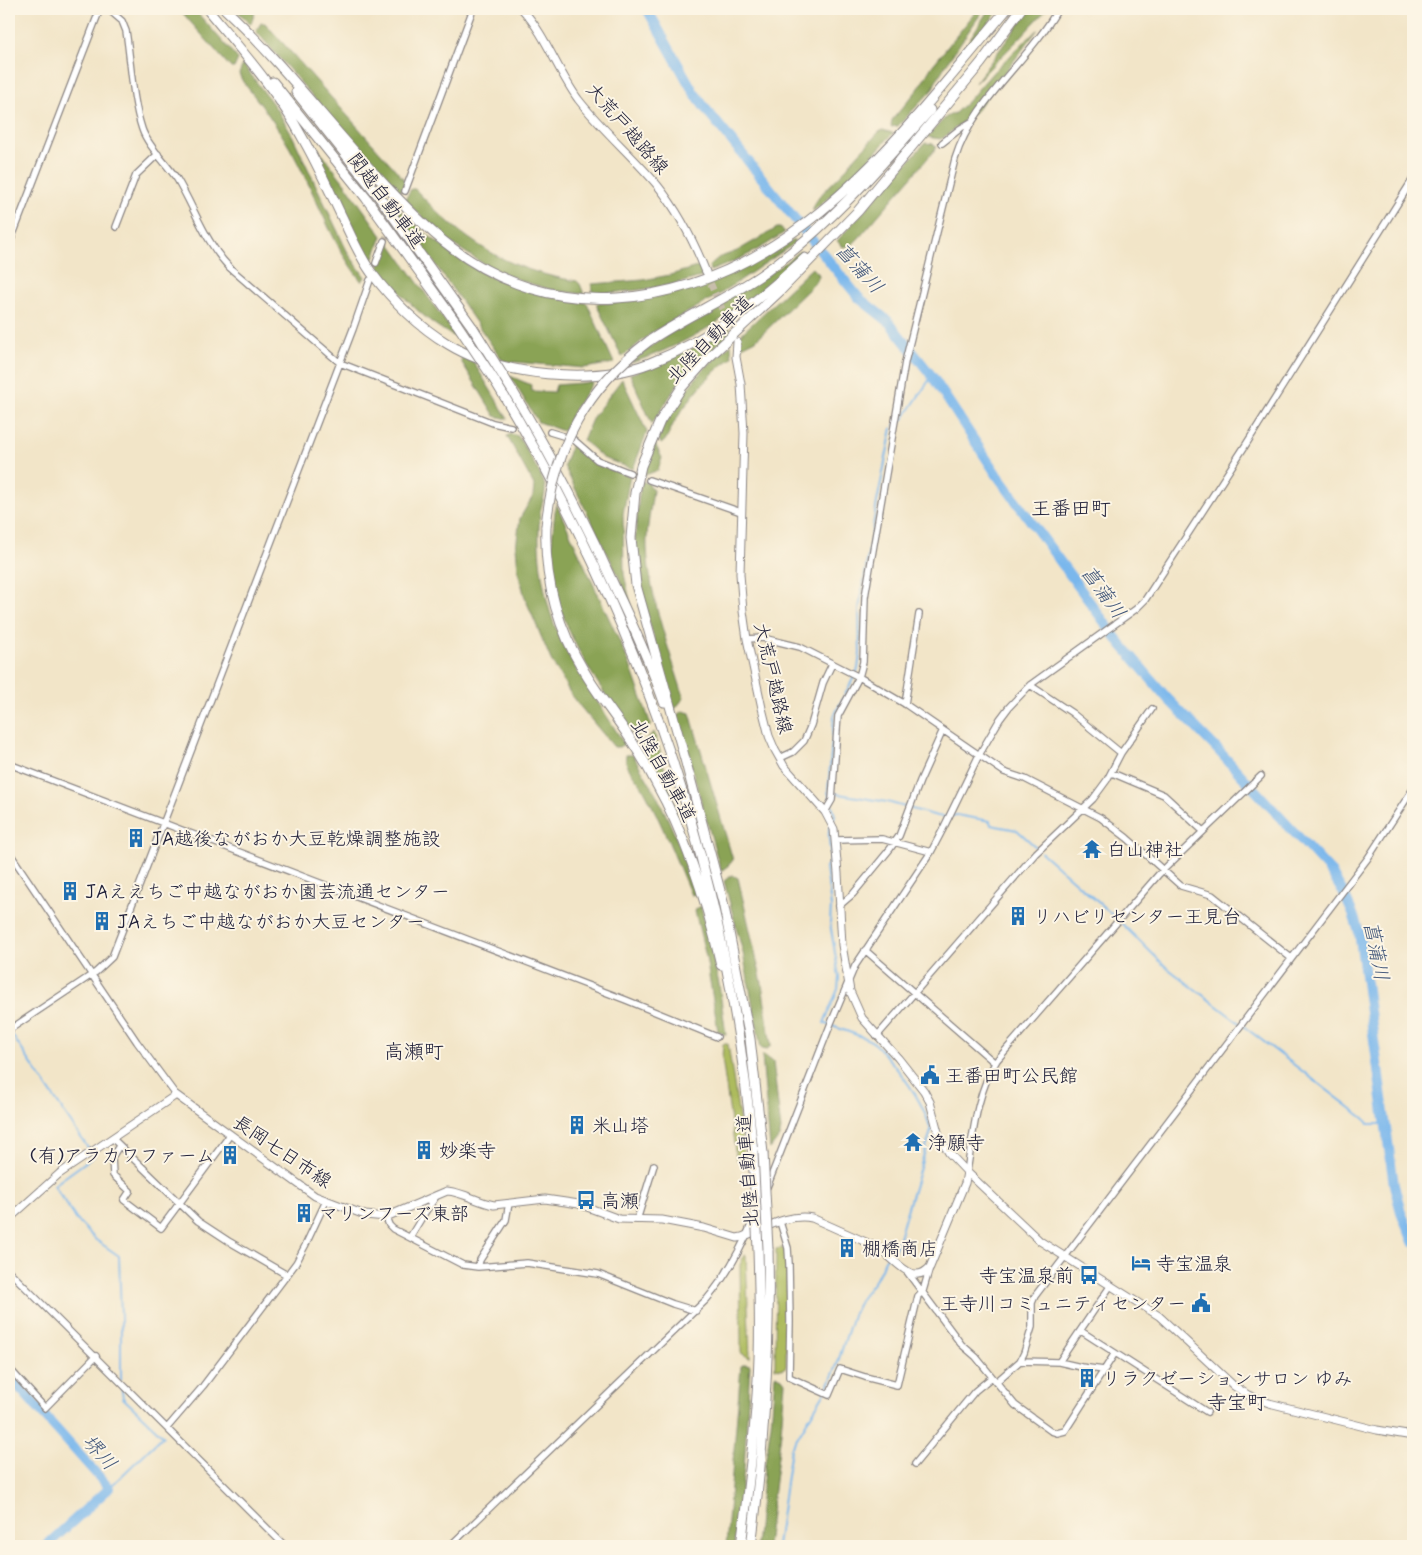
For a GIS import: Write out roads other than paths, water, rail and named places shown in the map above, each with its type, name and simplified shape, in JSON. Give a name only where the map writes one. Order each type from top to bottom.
[{"type":"highway","name":"関越自動車道","points":[[209,9],[310,126],[366,198],[458,324],[495,381],[525,420]]},
{"type":"highway","name":"関越自動車道","points":[[225,9],[260,47],[372,188],[473,328],[512,390],[525,420]]},
{"type":"highway","points":[[260,47],[418,219],[467,259],[494,274],[522,286],[563,296],[614,298],[647,295],[694,283],[719,274],[751,259],[818,215],[838,198],[900,134],[1008,9]]},
{"type":"highway","name":"北陸自動車道","points":[[746,1084],[729,999],[699,880],[687,849],[658,785],[630,738],[584,673],[565,636],[558,616],[550,583],[546,554],[546,526],[554,476],[576,422],[605,381],[629,357],[649,341],[742,287],[797,248],[860,187],[944,93],[1008,9]]},
{"type":"highway","points":[[253,61],[301,135],[359,253],[398,304],[417,322],[448,345],[481,360],[520,370],[561,375],[593,374],[648,364],[688,346],[726,324],[806,260],[834,233],[908,149],[975,70],[1021,9]]},
{"type":"highway","name":"北陸自動車道","points":[[751,1546],[761,1463],[769,1336],[768,1249],[763,1153],[756,1083],[741,989],[723,902],[636,585],[631,538],[635,493],[641,466],[653,434],[666,410],[706,360],[806,260]]},
{"type":"highway","name":"北陸自動車道","points":[[525,420],[552,459],[628,614],[661,694],[696,800]]},
{"type":"highway","name":"北陸自動車道","points":[[525,420],[619,618],[652,699],[701,852],[724,952],[746,1084],[753,1153],[758,1249],[758,1378],[741,1546]]},
{"type":"main road","name":"大荒戸越路線","points":[[522,9],[535,25],[566,80],[584,107],[659,188],[686,230],[706,272]]},
{"type":"main road","name":"大荒戸越路線","points":[[737,342],[736,357],[741,384],[744,426],[740,574],[742,611],[747,638],[766,727],[780,758],[802,787],[825,812],[832,824],[836,840],[842,945],[850,991],[867,1025],[920,1084],[930,1102],[942,1142],[967,1172],[1031,1233],[1064,1257],[1159,1316],[1234,1386],[1248,1395],[1269,1403],[1377,1430],[1413,1436]]},
{"type":"main road","name":"長岡七日市線","points":[[176,1095],[315,1196],[365,1215],[386,1217]]},
{"type":"main road","points":[[9,1219],[59,1174],[176,1095]]},
{"type":"main road","points":[[386,1217],[447,1191],[457,1192],[486,1204],[494,1205],[540,1199],[580,1204],[620,1219],[671,1222],[704,1228],[736,1238],[797,1217],[812,1218],[877,1247],[886,1252],[908,1273],[919,1275],[930,1266],[965,1182],[967,1172]]},
{"type":"street","points":[[9,245],[100,9]]},
{"type":"street","points":[[108,9],[122,21],[126,31],[143,132],[176,178],[204,234],[219,257],[340,363],[493,423],[511,427]]},
{"type":"street","points":[[405,191],[473,9]]},
{"type":"street","points":[[825,812],[832,800],[838,716],[859,677],[863,662],[865,598],[905,362],[958,148],[972,122],[1044,32],[1058,9]]},
{"type":"street","points":[[942,143],[972,122]]},
{"type":"street","points":[[116,226],[136,175],[158,154]]},
{"type":"street","points":[[450,1546],[696,1311],[715,1289],[748,1235],[848,979],[864,950],[931,852],[978,755],[1000,719],[1030,685],[1136,609],[1151,592],[1413,179]]},
{"type":"street","points":[[376,263],[384,242]]},
{"type":"street","points":[[9,1030],[104,966],[112,957],[340,363],[370,280]]},
{"type":"street","points":[[550,432],[573,439],[597,460],[630,473]]},
{"type":"street","points":[[649,480],[741,512]]},
{"type":"street","points":[[905,704],[919,614]]},
{"type":"street","points":[[747,638],[763,638],[790,644],[859,677],[905,704],[1004,772],[1025,779],[1101,818],[1182,886],[1212,895],[1291,958]]},
{"type":"street","points":[[780,758],[793,752],[804,741],[811,725],[823,683],[832,664]]},
{"type":"street","points":[[1030,685],[1072,713],[1121,753]]},
{"type":"street","points":[[877,1036],[1042,846],[1084,809],[1100,792],[1112,773],[1121,753],[1152,709]]},
{"type":"street","points":[[840,906],[853,894],[890,850],[899,836],[928,760],[943,730]]},
{"type":"street","points":[[9,764],[717,1037]]},
{"type":"street","points":[[1112,773],[1164,795],[1203,831]]},
{"type":"street","points":[[967,1172],[980,1099],[984,1084],[995,1063],[1163,870],[1260,777]]},
{"type":"street","points":[[915,1464],[975,1391],[1020,1361],[1032,1327],[1032,1303],[1035,1296],[1382,839],[1413,790]]},
{"type":"street","points":[[836,840],[869,838],[895,842],[931,852]]},
{"type":"street","points":[[9,852],[91,974],[176,1095]]},
{"type":"street","points":[[864,950],[995,1063]]},
{"type":"street","points":[[119,1146],[112,1157],[113,1175],[130,1191],[124,1200],[162,1228],[230,1135]]},
{"type":"street","points":[[112,1138],[160,1182],[198,1221],[287,1275]]},
{"type":"street","points":[[637,1220],[654,1165]]},
{"type":"street","points":[[410,1237],[439,1193]]},
{"type":"street","points":[[167,1428],[203,1386],[287,1275],[305,1246],[326,1201]]},
{"type":"street","points":[[478,1267],[480,1260],[506,1220],[509,1203]]},
{"type":"street","points":[[386,1217],[388,1225],[463,1265],[478,1267],[527,1263],[598,1274],[673,1304],[696,1311]]},
{"type":"street","points":[[780,1222],[788,1248],[790,1264],[789,1377],[829,1395],[840,1369],[866,1378],[897,1385],[918,1296],[923,1291],[930,1266]]},
{"type":"street","points":[[9,1271],[285,1546]]},
{"type":"street","points":[[908,1273],[961,1344],[976,1357],[1015,1405],[1028,1416],[1052,1431],[1061,1432],[1068,1426],[1115,1353]]},
{"type":"street","points":[[1059,1362],[1110,1285]]},
{"type":"street","points":[[1081,1331],[1207,1412]]},
{"type":"street","points":[[9,1368],[45,1408],[96,1356]]},
{"type":"street","points":[[1020,1361],[1059,1362],[1081,1368],[1104,1370]]},
{"type":"waterway","name":"菖蒲川","points":[[647,9],[693,91],[705,108],[859,298],[888,321],[932,376],[997,475],[1116,638],[1167,698],[1330,871],[1343,892],[1359,932],[1394,1185],[1401,1212],[1413,1242]]},
{"type":"waterway","points":[[895,425],[904,418],[932,376]]},
{"type":"waterway","points":[[830,798],[828,792],[834,716],[858,669],[860,653],[859,609],[892,428]]},
{"type":"waterway","points":[[833,793],[887,802],[937,816],[948,817]]},
{"type":"waterway","points":[[832,805],[835,816],[832,822]]},
{"type":"waterway","points":[[952,816],[956,815],[990,821],[991,825],[1017,830],[1037,848]]},
{"type":"waterway","points":[[777,1546],[791,1448],[828,1387],[853,1315],[861,1299],[876,1279],[886,1258],[892,1254],[897,1244],[931,1131],[924,1110],[913,1090],[877,1045],[866,1038],[824,1023],[838,989],[839,977],[830,923],[831,907],[826,867],[830,858],[830,826]]},
{"type":"waterway","points":[[1041,852],[1116,918],[1166,967],[1365,1119],[1368,1124],[1385,1124]]},
{"type":"waterway","points":[[10,1032],[90,1151]]},
{"type":"waterway","points":[[92,1154],[94,1156],[54,1185],[76,1219],[96,1240],[119,1256],[121,1380]]},
{"type":"waterway","name":"堺川","points":[[9,1376],[109,1488],[46,1546]]},
{"type":"waterway","points":[[109,1488],[163,1436],[123,1398],[121,1385]]},
{"type":"tunnel","points":[[384,241],[405,191]]},
{"type":"tunnel","points":[[706,274],[735,337]]},
{"type":"place","name":"JA越後ながおか大豆乾燥調整施設","points":[[136,838]]},
{"type":"place","name":"白山神社","points":[[1092,849]]},
{"type":"place","name":"JAええちご中越ながおか園芸流通センター","points":[[70,891]]},
{"type":"place","name":"リハビリセンター王見台","points":[[1018,916]]},
{"type":"place","name":"JAえちご中越ながおか大豆センター","points":[[102,921]]},
{"type":"place","name":"王番田町公民館","points":[[930,1075]]},
{"type":"place","name":"米山塔","points":[[577,1125]]},
{"type":"place","name":"浄願寺","points":[[913,1142]]},
{"type":"place","name":"妙楽寺","points":[[424,1150]]},
{"type":"place","name":"(有)アラカワファーム","points":[[230,1155]]},
{"type":"place","name":"高瀬","points":[[586,1200]]},
{"type":"place","name":"マリンフーズ東部","points":[[304,1213]]},
{"type":"place","name":"棚橋商店","points":[[847,1248]]},
{"type":"place","name":"寺宝温泉","points":[[1141,1263]]},
{"type":"place","name":"寺宝温泉前","points":[[1089,1275]]},
{"type":"place","name":"王寺川コミュニティセンター","points":[[1201,1303]]},
{"type":"place","name":"リラクゼーションサロン ゆみ","points":[[1087,1378]]},
{"type":"district","name":"王番田町","points":[[1071,508]]},
{"type":"district","name":"高瀬町","points":[[414,1051]]},
{"type":"district","name":"寺宝町","points":[[1237,1402]]}]
